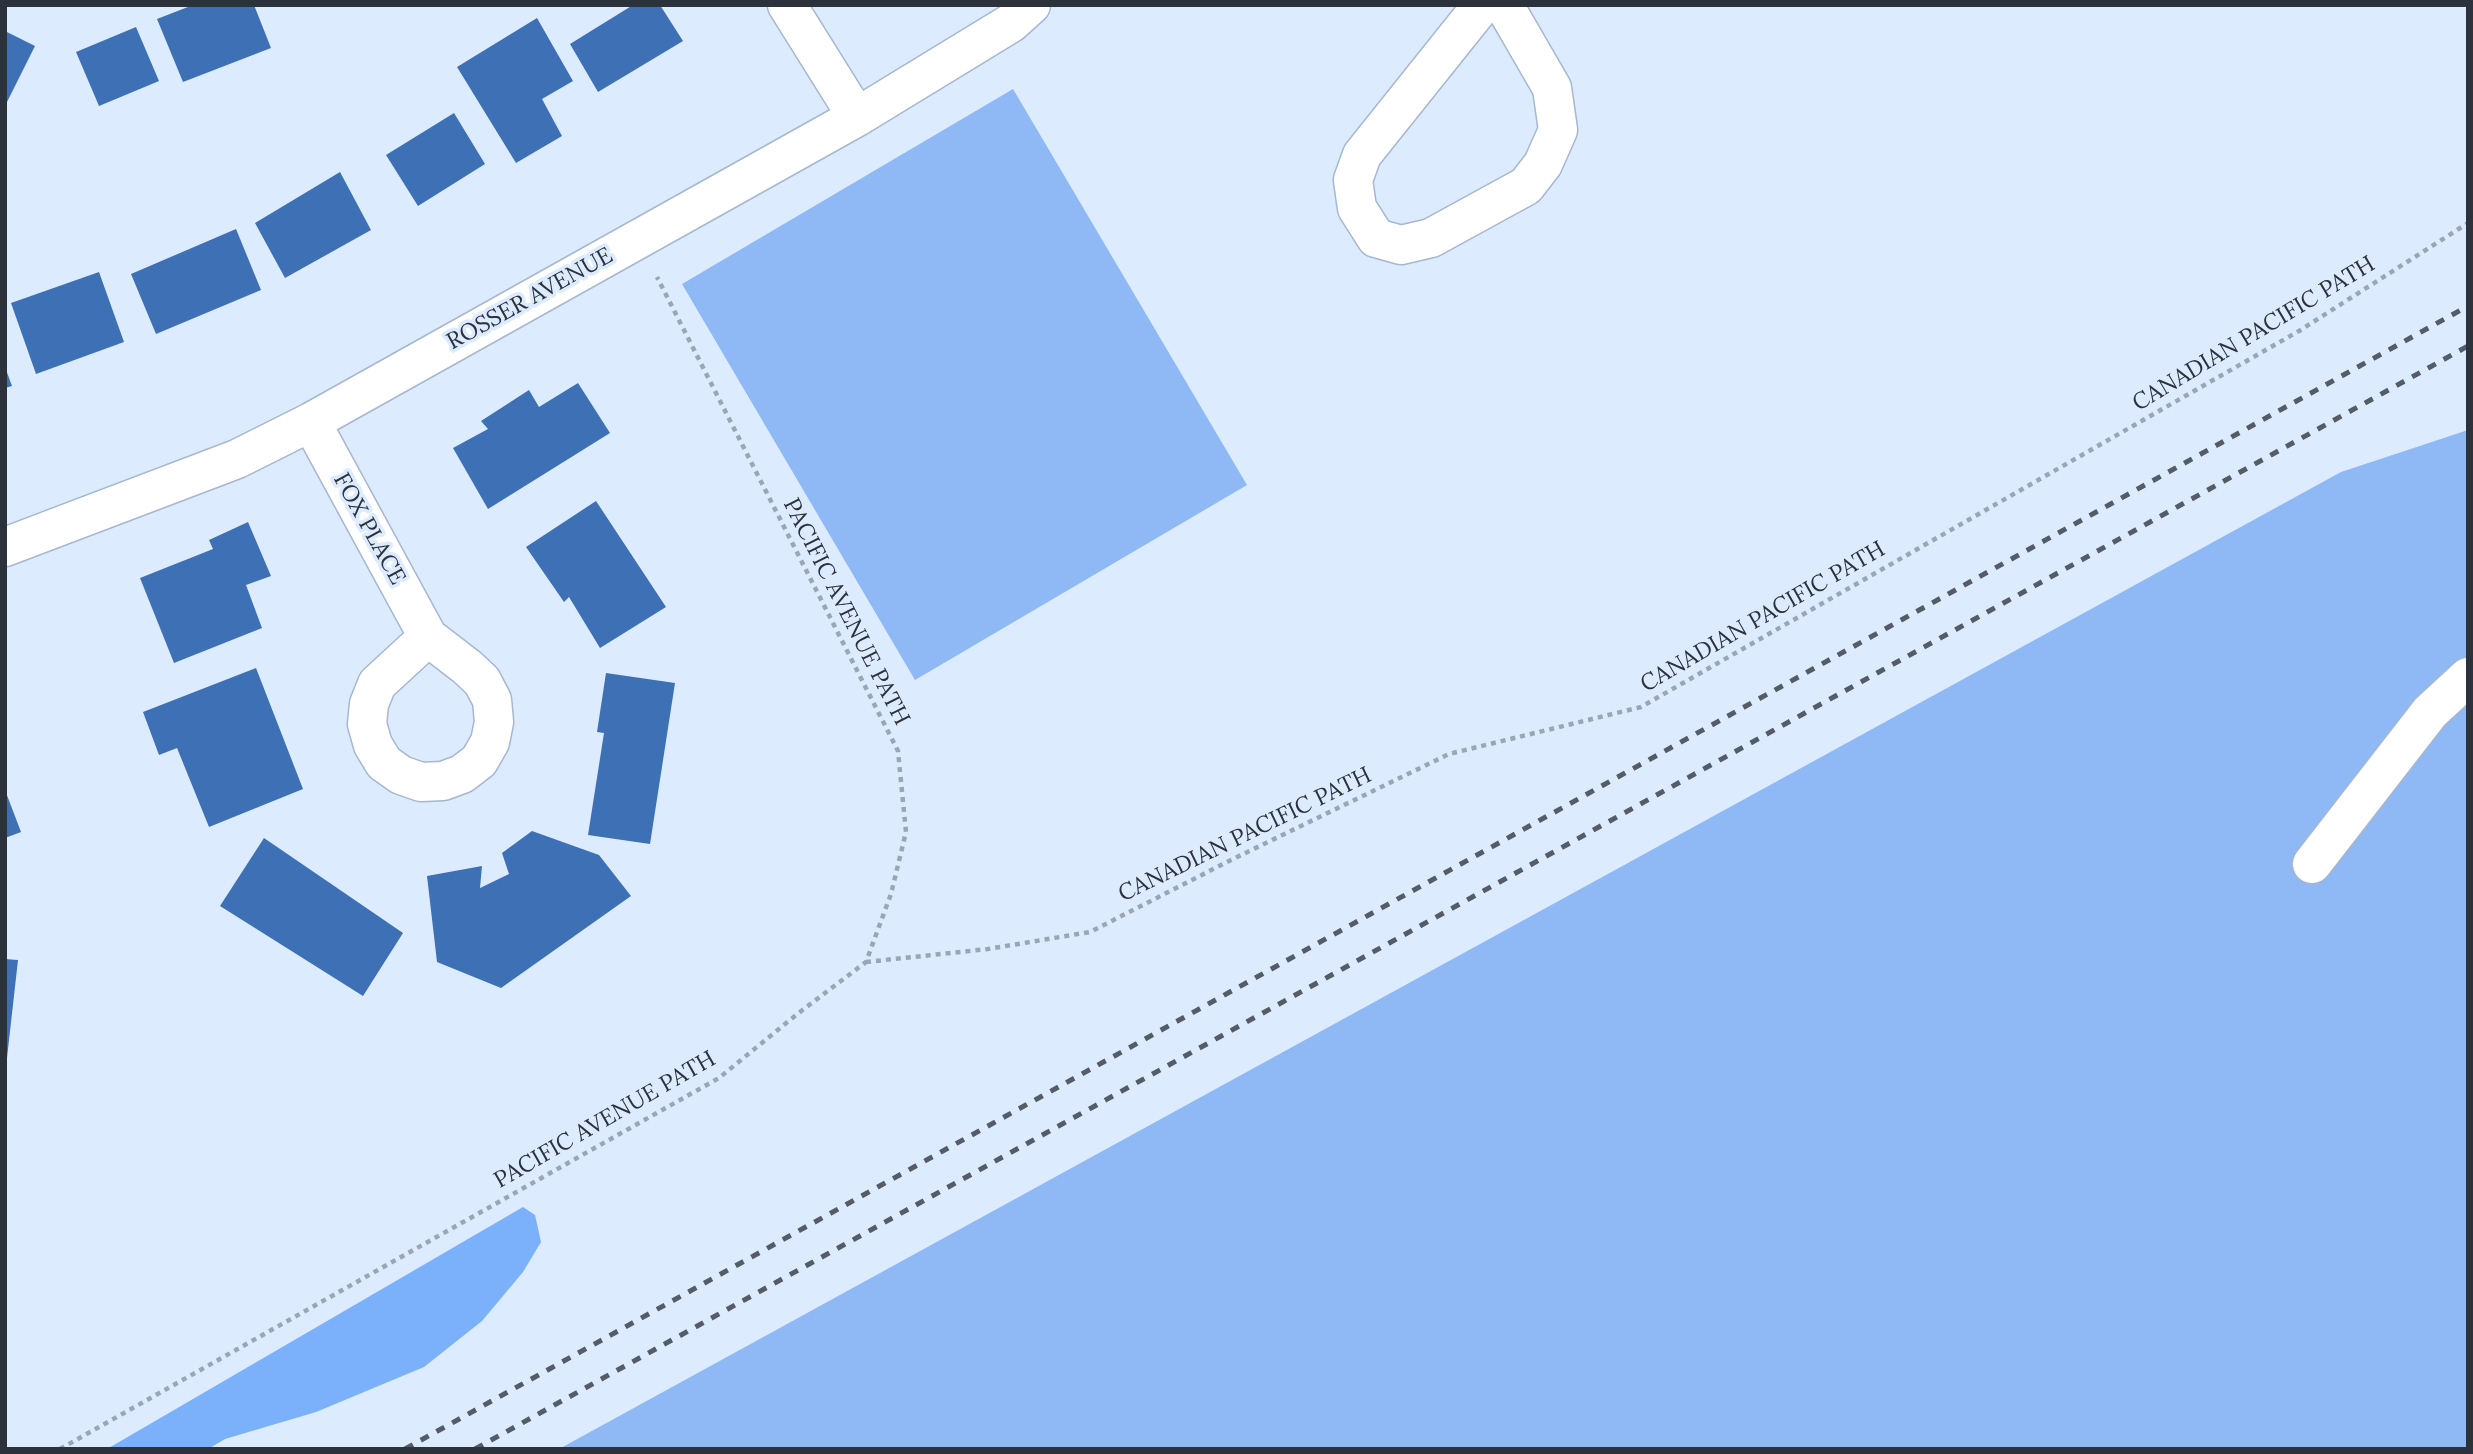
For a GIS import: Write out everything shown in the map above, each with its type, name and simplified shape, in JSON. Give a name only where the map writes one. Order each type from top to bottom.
[{"type":"street","points":[[787,5],[856,117]]},
{"type":"street","name":"ROSSER AVENUE","points":[[5,547],[237,459],[311,422],[856,117],[1011,23],[1031,5]]},
{"type":"street","points":[[1482,5],[1362,155],[1353,180],[1357,208],[1376,238],[1401,245],[1431,239],[1526,186],[1544,164],[1558,130],[1552,88],[1504,5]]},
{"type":"street","name":"FOX PLACE","points":[[311,422],[428,637]]},
{"type":"street","points":[[2312,864],[2430,712],[2468,677]]},
{"type":"path","name":"CANADIAN PACIFIC PATH","points":[[866,962],[988,949],[1090,932],[1448,754],[1641,707],[2299,331],[2468,223]]},
{"type":"path","name":"PACIFIC AVENUE PATH","points":[[60,1449],[719,1078],[866,962],[891,894],[906,832],[898,751],[638,240]]},
{"type":"shaded area","points":[[1013,89],[1247,485],[915,680],[682,284]]},
{"type":"shaded area","points":[[2468,430],[2468,1449],[559,1449],[2341,472]]},
{"type":"shaded area","points":[[523,1207],[535,1215],[541,1242],[523,1272],[482,1321],[424,1367],[316,1412],[225,1439],[208,1449],[107,1449]]},
{"type":"building","points":[[193,5],[254,5],[271,48],[183,82],[157,19]]},
{"type":"building","points":[[633,5],[660,5],[683,41],[598,92],[570,44]]},
{"type":"building","points":[[537,18],[573,81],[542,99],[562,136],[516,163],[457,67]]},
{"type":"building","points":[[136,27],[159,81],[99,106],[76,52]]},
{"type":"building","points":[[5,31],[35,46],[5,106]]},
{"type":"building","points":[[454,113],[485,164],[418,206],[386,155]]},
{"type":"building","points":[[340,172],[371,230],[285,278],[255,223]]},
{"type":"building","points":[[236,229],[261,290],[156,334],[131,274]]},
{"type":"building","points":[[99,272],[124,342],[36,374],[11,303]]},
{"type":"building","points":[[5,367],[12,386],[5,388]]},
{"type":"building","points":[[578,383],[610,433],[488,509],[453,448],[488,429],[481,421],[529,390],[539,407]]},
{"type":"building","points":[[596,501],[666,607],[600,648],[569,597],[564,602],[526,547]]},
{"type":"building","points":[[248,522],[271,576],[246,585],[262,628],[174,663],[140,578],[213,549],[209,540]]},
{"type":"building","points":[[256,668],[303,789],[209,827],[177,748],[159,755],[143,712]]},
{"type":"building","points":[[606,673],[675,683],[650,844],[588,835],[604,733],[597,732]]},
{"type":"building","points":[[5,790],[21,832],[5,838]]},
{"type":"building","points":[[532,831],[599,855],[631,896],[501,988],[437,962],[427,876],[482,866],[480,888],[509,874],[502,853]]},
{"type":"building","points":[[264,838],[403,933],[363,996],[220,906]]},
{"type":"building","points":[[5,959],[18,960],[7,1058],[5,1058]]},
{"type":"railway","points":[[405,1449],[2468,306]]},
{"type":"railway","points":[[475,1449],[2468,346]]}]
